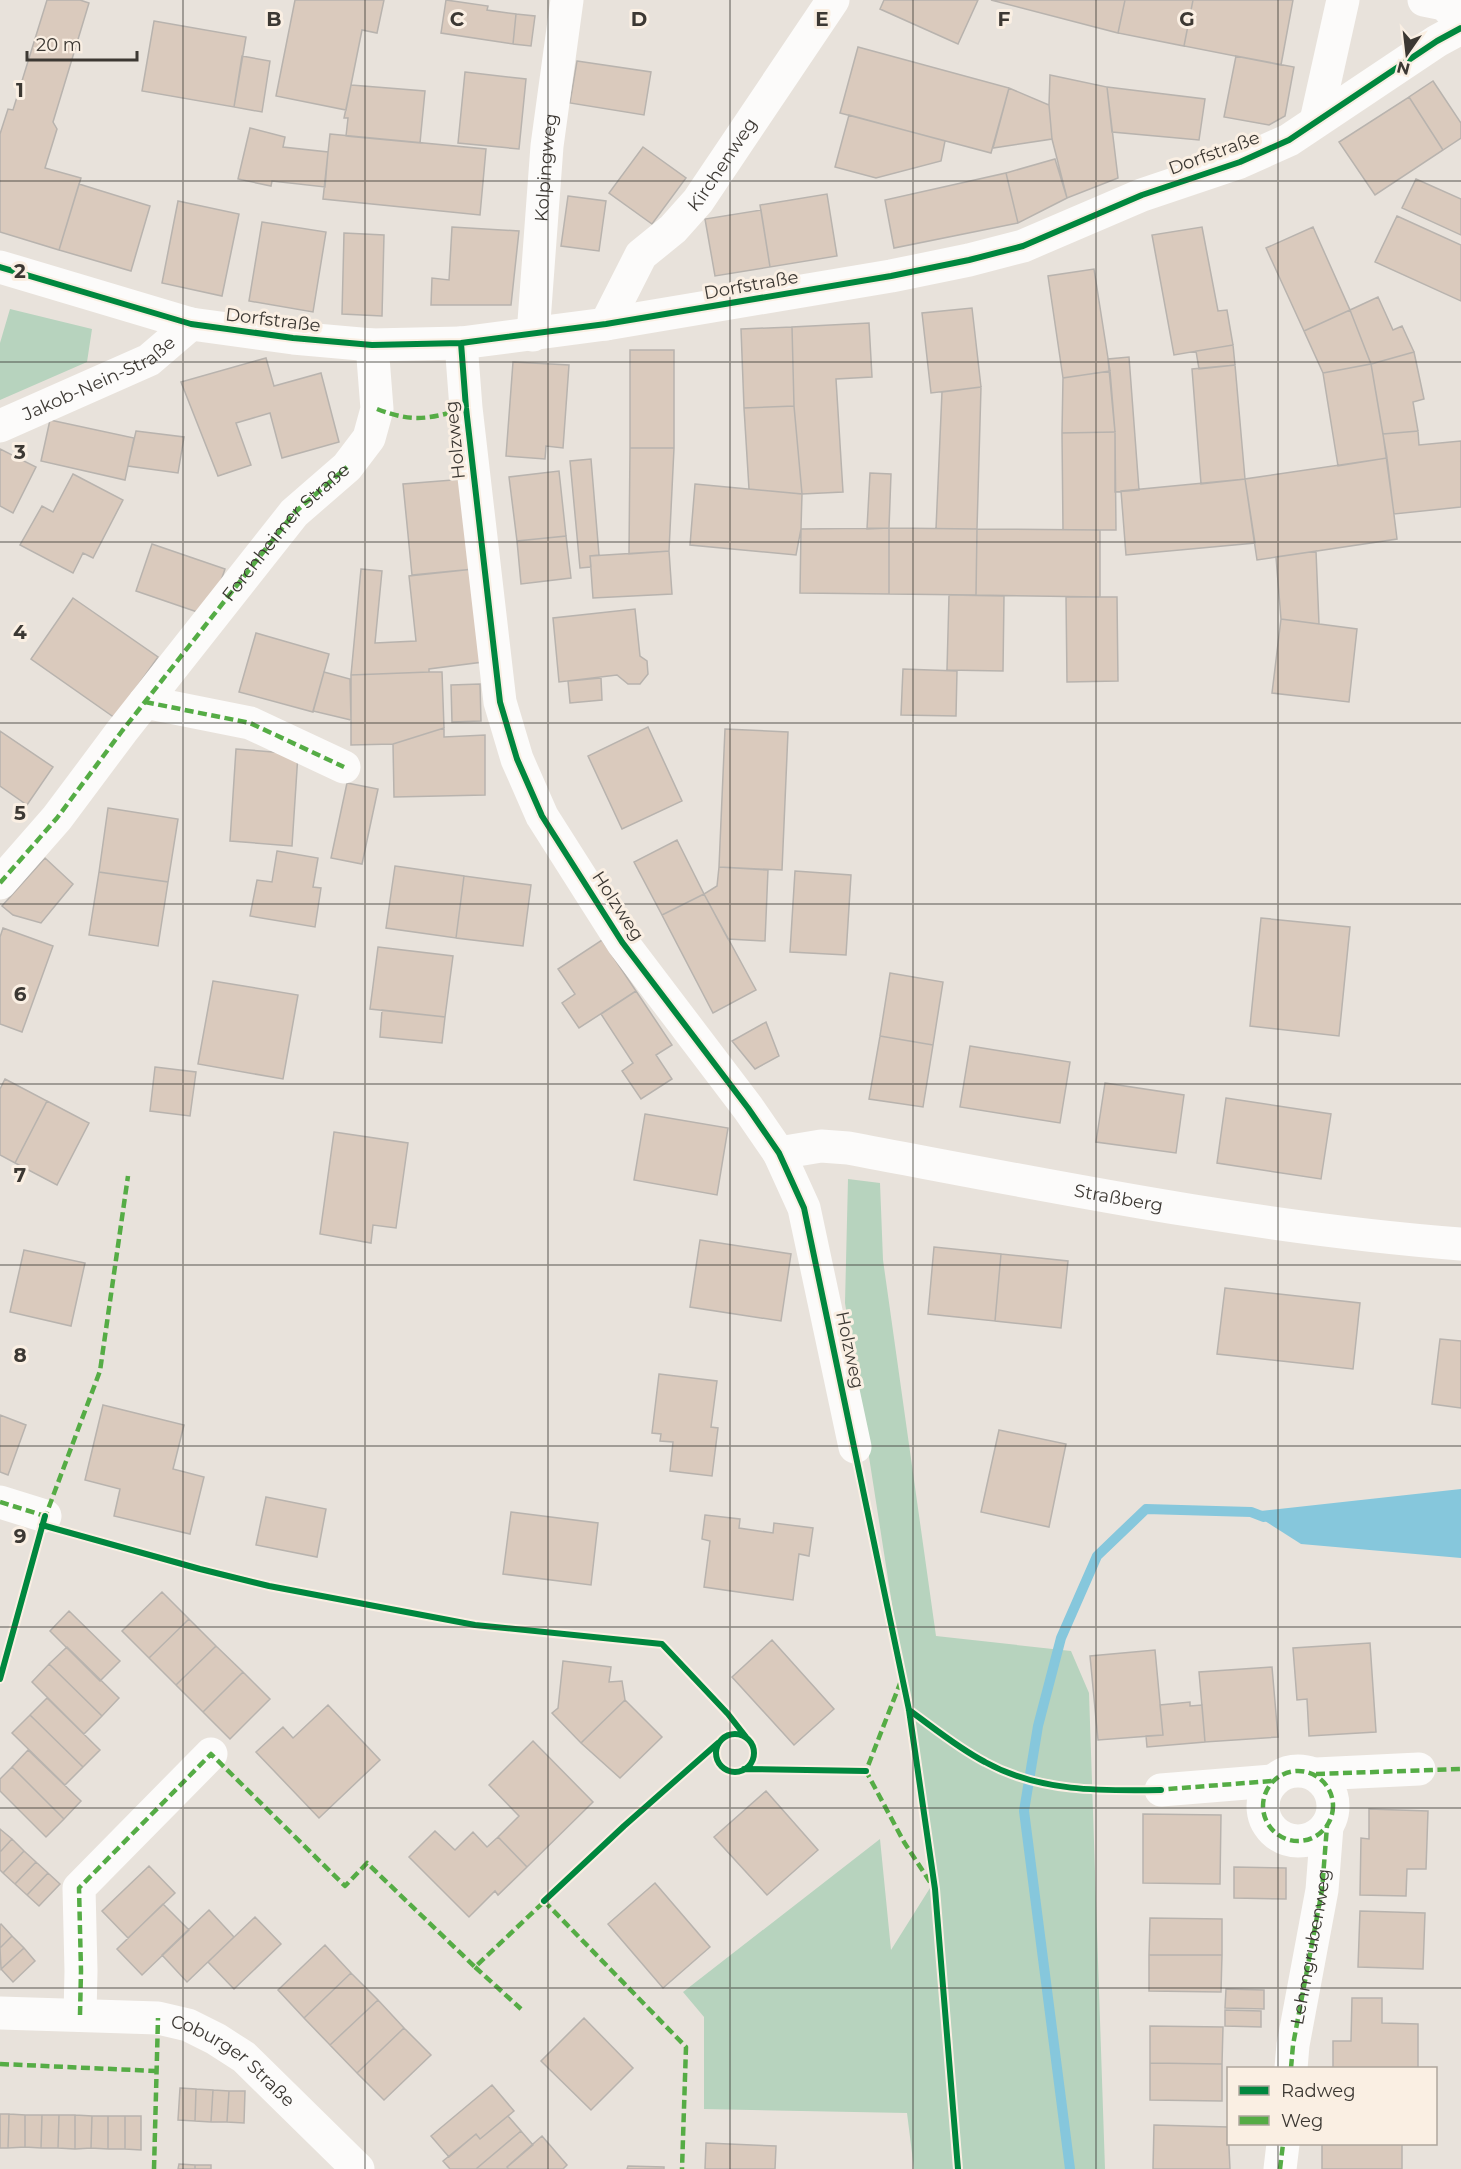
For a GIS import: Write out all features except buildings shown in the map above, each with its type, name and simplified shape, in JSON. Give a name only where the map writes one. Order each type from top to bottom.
[{"type":"street","name":"Kolpingweg","points":[[533,335],[548,146],[567,0]]},
{"type":"street","name":"Kirchenweg","points":[[606,324],[641,255],[673,229],[698,201],[833,0]]},
{"type":"street","points":[[1316,122],[1343,0]]},
{"type":"street","points":[[1424,0],[1444,4],[1461,21]]},
{"type":"street","name":"Dorfstraße","points":[[0,267],[191,324],[293,339],[372,345],[462,343],[606,324],[891,276],[1023,246],[1142,195],[1240,162],[1288,140],[1437,41],[1461,28]]},
{"type":"street","name":"Jakob-Nein-Straße","points":[[0,426],[149,360],[191,324]]},
{"type":"street","name":"Holzweg","points":[[462,343],[466,408],[500,702],[517,759],[542,816],[622,942],[748,1108],[779,1154],[804,1208],[855,1447]]},
{"type":"street","name":"Forchheimer Straße","points":[[0,883],[57,818],[294,513],[347,467],[369,438],[377,409],[372,345]]},
{"type":"street","points":[[145,702],[250,723],[344,767]]},
{"type":"street","name":"Straßberg","points":[[779,1154],[821,1146],[848,1148],[1196,1212],[1381,1238],[1461,1244]]},
{"type":"street","points":[[0,1502],[45,1516]]},
{"type":"street","points":[[80,2015],[79,1888],[212,1754]]},
{"type":"street","points":[[1328,1826],[1309,1840],[1286,1839],[1268,1825],[1263,1814],[1262,1802],[1265,1791],[1281,1774],[1292,1770],[1304,1770],[1316,1774],[1419,1769]]},
{"type":"street","name":"Lehmgrubenweg","points":[[1291,2067],[1293,2045],[1322,1890],[1328,1826],[1333,1815],[1334,1804],[1325,1781],[1316,1774]]},
{"type":"street","points":[[1161,1790],[1272,1781]]},
{"type":"street","name":"Coburger Straße","points":[[0,2013],[158,2018],[188,2025],[244,2057],[358,2169]]},
{"type":"street","points":[[1280,2169],[1282,2145]]},
{"type":"green space","points":[[10,309],[92,329],[87,362],[0,400],[0,343]]},
{"type":"green space","points":[[848,1179],[880,1183],[883,1260],[936,1636],[1071,1651],[1089,1693],[1105,2169],[914,2169],[907,2113],[704,2109],[704,2017],[683,1992],[880,1839],[891,1950],[935,1880],[845,1303]]},
{"type":"water","points":[[1461,1489],[1461,1558],[1301,1544],[1251,1512]]},
{"type":"waterway","points":[[1070,2169],[1024,1811],[1038,1726],[1061,1638],[1097,1556],[1146,1509],[1251,1512],[1264,1517]]},
{"type":"marked path","points":[[377,409],[401,416],[422,418],[466,408]]},
{"type":"marked path","points":[[0,883],[57,818],[122,731],[294,513],[347,467]]},
{"type":"marked path","points":[[145,702],[250,723],[344,767]]},
{"type":"marked path","points":[[44,1520],[100,1371],[128,1176]]},
{"type":"marked path","points":[[0,1502],[45,1516]]},
{"type":"marked path","points":[[901,1681],[866,1771],[904,1842],[930,1882]]},
{"type":"marked path","points":[[80,2015],[79,1888],[211,1754],[345,1886],[367,1863],[475,1967],[548,1898]]},
{"type":"marked path","points":[[1316,1774],[1461,1769]]},
{"type":"marked path","points":[[1291,1771],[1305,1771],[1318,1776],[1328,1786],[1333,1806],[1328,1826],[1318,1836],[1305,1841],[1291,1841],[1278,1836],[1268,1826],[1263,1813],[1263,1799],[1268,1786],[1278,1776],[1291,1771]]},
{"type":"marked path","points":[[1155,1790],[1272,1781]]},
{"type":"marked path","points":[[1291,2067],[1293,2045],[1322,1890],[1327,1826]]},
{"type":"marked path","points":[[544,1901],[686,2047],[682,2169]]},
{"type":"marked path","points":[[475,1967],[521,2009]]},
{"type":"marked path","points":[[154,2169],[158,2018]]},
{"type":"marked path","points":[[0,2064],[156,2071]]},
{"type":"marked path","points":[[1280,2169],[1283,2145]]},
{"type":"cycle path","points":[[0,267],[191,324],[293,338],[372,345],[461,343],[606,324],[891,276],[1023,246],[1142,195],[1240,162],[1289,140],[1437,41],[1461,28]]},
{"type":"cycle path","points":[[461,343],[466,408],[500,702],[517,759],[542,816],[622,942],[748,1108],[779,1153],[804,1208],[909,1710],[935,1889],[958,2169]]},
{"type":"cycle path","points":[[0,1679],[45,1516]]},
{"type":"cycle path","points":[[42,1525],[269,1586],[475,1625],[662,1644],[728,1714],[746,1737]]},
{"type":"cycle path","points":[[909,1710],[975,1756],[1006,1772],[1027,1779],[1071,1788],[1161,1790]]},
{"type":"cycle path","points":[[735,1734],[742,1735],[748,1740],[753,1746],[754,1753],[753,1760],[748,1766],[742,1771],[735,1772],[728,1771],[722,1766],[717,1760],[716,1753],[717,1746],[722,1740],[728,1735],[735,1734]]},
{"type":"cycle path","points":[[544,1901],[718,1743]]},
{"type":"cycle path","points":[[744,1769],[866,1771]]}]
